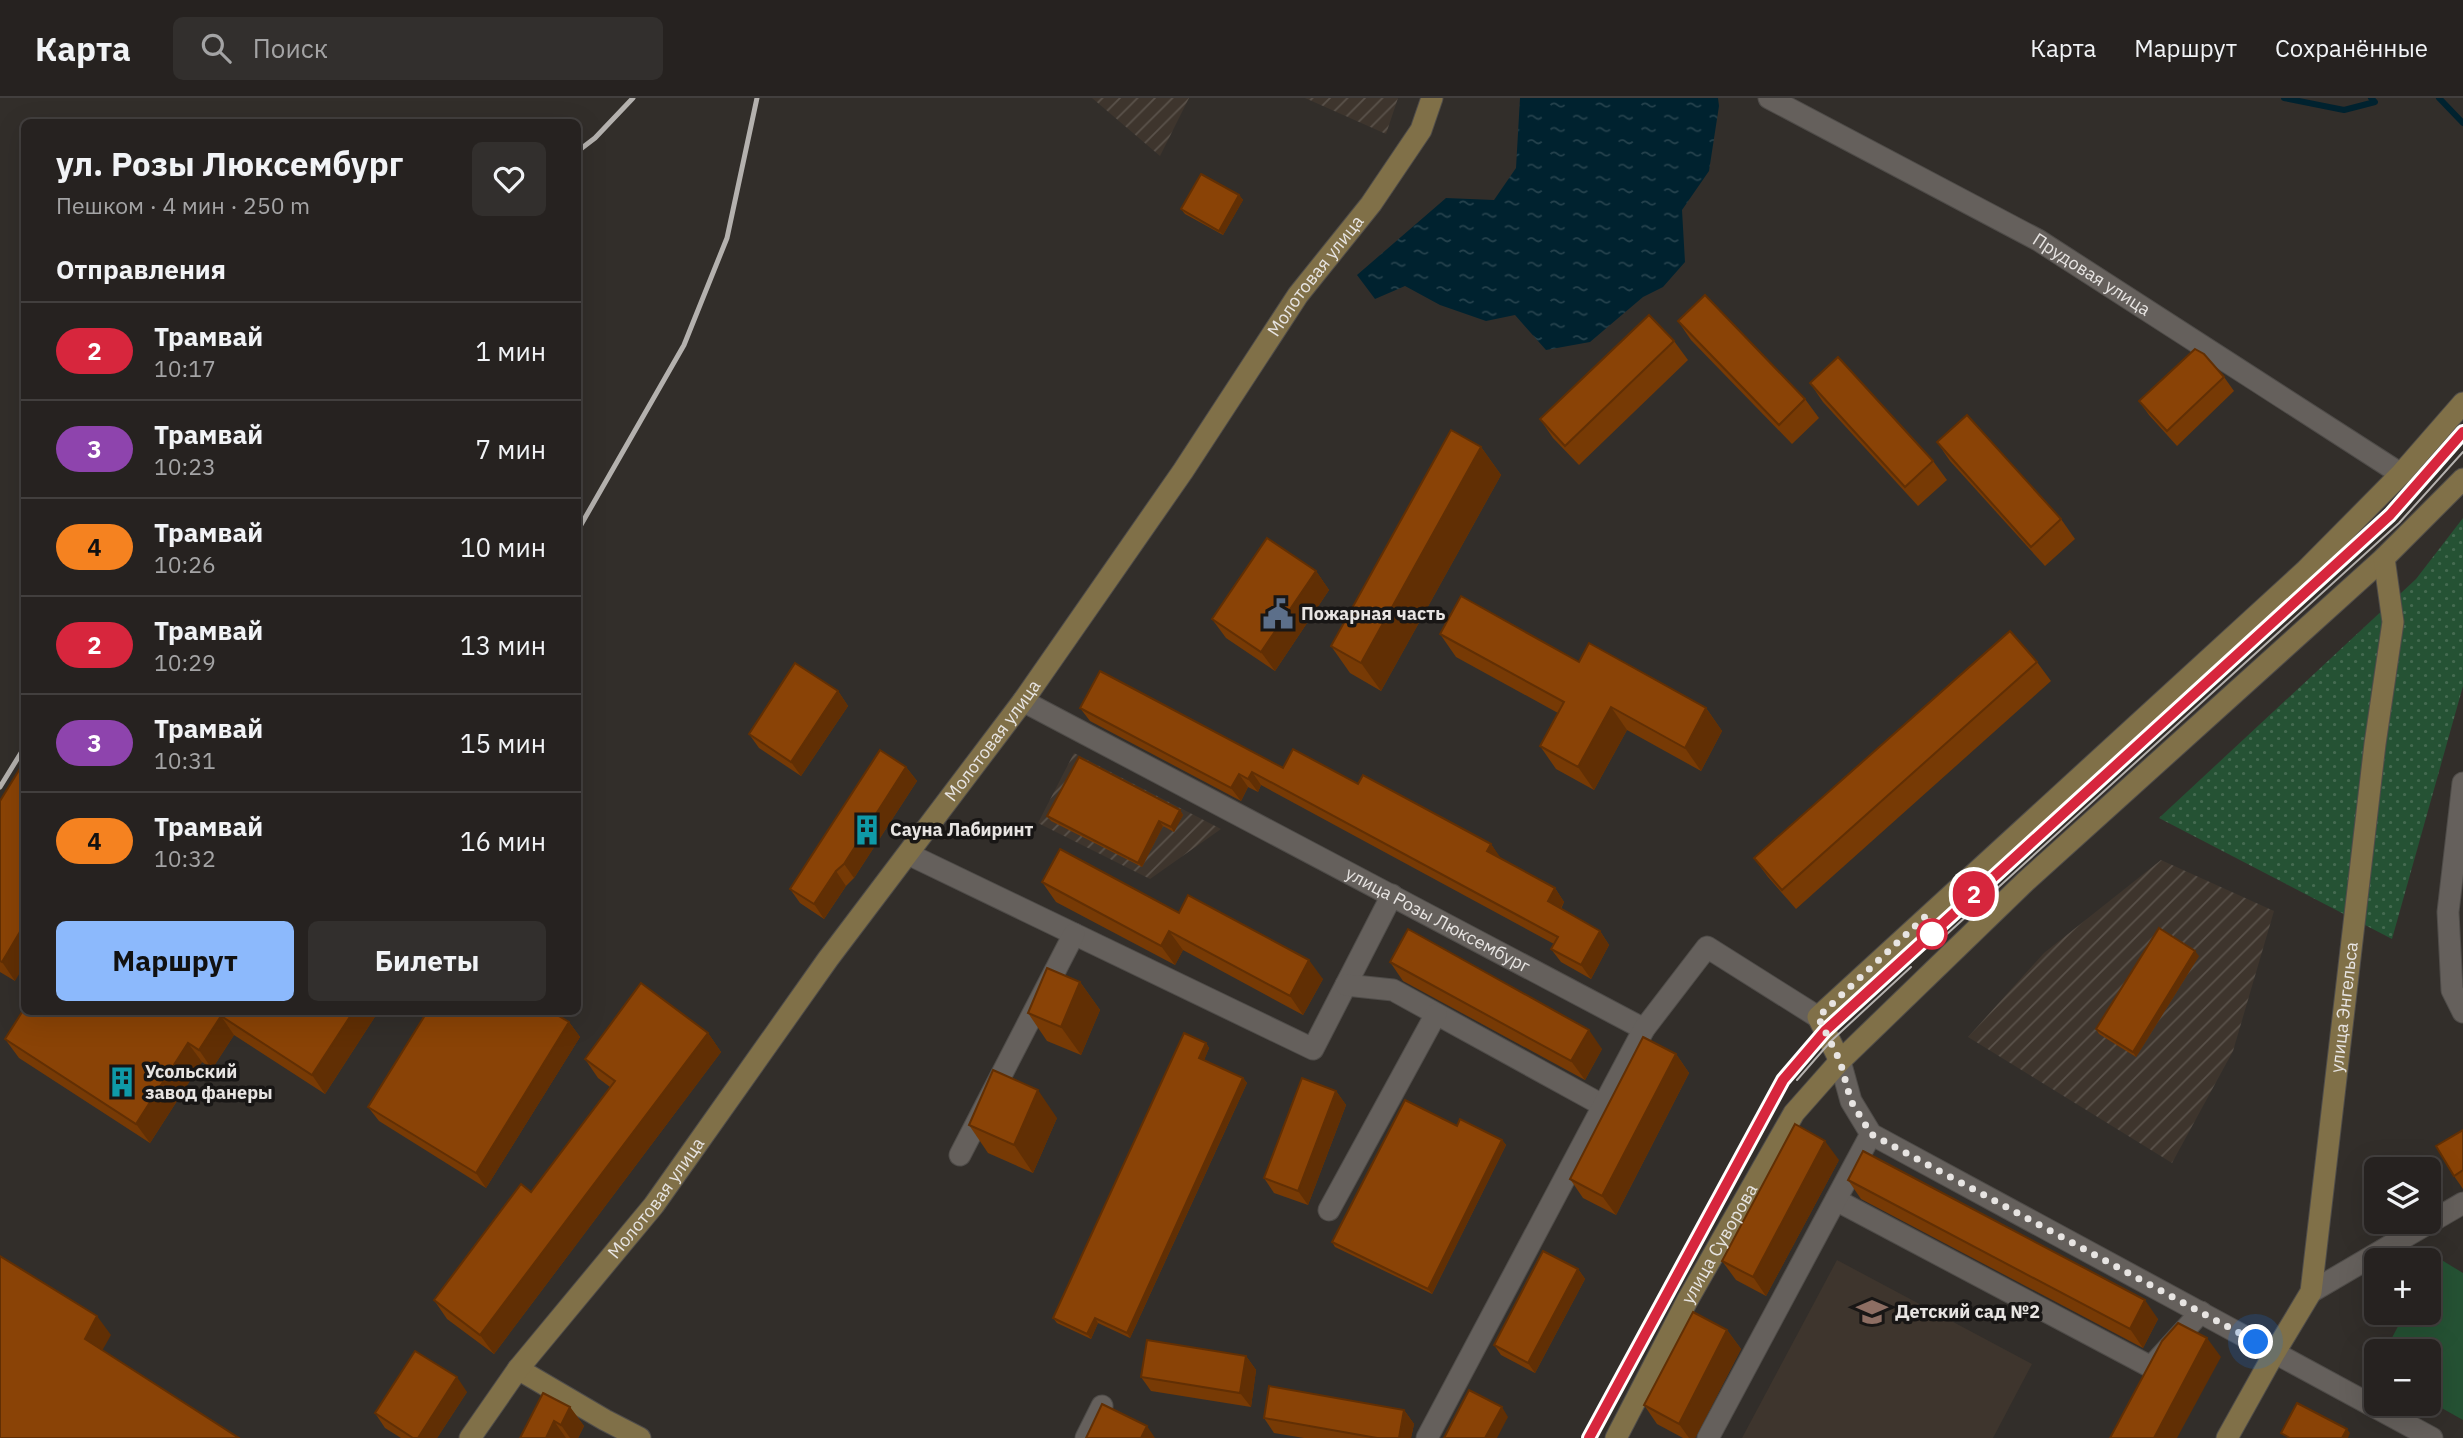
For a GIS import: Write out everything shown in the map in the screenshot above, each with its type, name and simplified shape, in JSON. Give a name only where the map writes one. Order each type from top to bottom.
[{"type":"street","name":"Молотовая улица","points":[[470,1438],[518,1369],[654,1205],[828,958],[1023,701],[1175,482],[1298,295],[1371,204],[1421,131],[1432,98]]},
{"type":"street","name":"Прудовая улица","points":[[1769,98],[2038,240],[2401,474]]},
{"type":"street","points":[[1818,1017],[2306,570],[2401,474],[2463,403]]},
{"type":"street","name":"улица Суворова","points":[[1616,1438],[1687,1301],[1794,1113],[1840,1061],[2025,882],[2384,558],[2463,479]]},
{"type":"street","name":"улица Энгельса","points":[[2227,1438],[2311,1292],[2375,744],[2393,622],[2384,558]]},
{"type":"street","name":"улица Розы Люксембург","points":[[1023,701],[1644,1029]]},
{"type":"street","points":[[2463,783],[2448,912],[2452,990],[2463,1012]]},
{"type":"street","points":[[908,853],[1313,1049],[1392,895]]},
{"type":"street","points":[[960,1155],[1074,934]]},
{"type":"street","points":[[1427,1438],[1644,1029],[1707,947],[1818,1017],[1840,1061],[1851,1101],[1871,1134],[2432,1438]]},
{"type":"street","points":[[1346,985],[1393,990],[1604,1106]]},
{"type":"street","points":[[1329,1210],[1436,1014]]},
{"type":"street","points":[[1708,1438],[1871,1134]]},
{"type":"street","points":[[1836,1200],[2151,1367]]},
{"type":"street","points":[[2441,1215],[2463,1203]]},
{"type":"street","points":[[2311,1292],[2408,1234]]},
{"type":"street","points":[[2140,1391],[2151,1367],[2201,1312]]},
{"type":"street","points":[[518,1369],[640,1438]]},
{"type":"street","points":[[1086,1438],[1102,1406]]},
{"type":"shaded area","points":[[1092,98],[1189,98],[1160,156]]},
{"type":"shaded area","points":[[1305,98],[1398,98],[1386,134]]},
{"type":"shaded area","points":[[1074,753],[1221,829],[1150,879],[1038,823]]},
{"type":"shaded area","points":[[2161,860],[2274,911],[2233,1051],[2172,1163],[1968,1037],[2044,953]]},
{"type":"shaded area","name":"Детский сад №2","points":[[1837,1260],[2032,1364],[1993,1438],[1742,1438]]},
{"type":"green space","points":[[2463,518],[2463,686],[2392,939],[2159,818],[2416,579]]},
{"type":"green space","points":[[2441,1260],[2463,1273],[2463,1420],[2441,1408],[2441,1339],[2391,1339],[2399,1325],[2441,1325]]},
{"type":"water","points":[[1520,98],[1718,98],[1709,171],[1682,210],[1685,262],[1663,287],[1643,297],[1590,342],[1546,350],[1515,315],[1486,321],[1440,305],[1405,286],[1375,299],[1357,275],[1446,198],[1494,200],[1516,168]]},
{"type":"building","points":[[1201,174],[1239,195],[1219,231],[1181,209]]},
{"type":"building","points":[[1705,295],[1805,399],[1779,425],[1678,321]]},
{"type":"building","points":[[1649,315],[1674,341],[1565,446],[1540,419]]},
{"type":"building","points":[[2195,349],[2204,354],[2224,377],[2167,431],[2139,401]]},
{"type":"building","points":[[1838,357],[1933,461],[1905,487],[1810,383]]},
{"type":"building","points":[[1967,415],[2061,519],[2031,547],[1937,442]]},
{"type":"building","points":[[1451,430],[1481,447],[1361,663],[1331,646]]},
{"type":"building","points":[[1267,538],[1316,571],[1261,652],[1212,619]]},
{"type":"building","points":[[1461,596],[1579,662],[1589,643],[1706,708],[1685,748],[1611,707],[1578,767],[1540,746],[1564,702],[1440,634]]},
{"type":"building","points":[[2010,631],[2037,662],[1782,890],[1754,858]]},
{"type":"building","points":[[795,663],[838,691],[791,762],[749,734]]},
{"type":"building","points":[[1100,671],[1283,768],[1293,749],[1358,784],[1363,775],[1491,844],[1487,851],[1555,888],[1548,901],[1600,931],[1581,965],[1551,949],[1558,937],[1252,772],[1248,779],[1239,774],[1231,788],[1080,708]]},
{"type":"building","points":[[880,750],[906,767],[844,864],[836,871],[814,904],[790,889]]},
{"type":"building","points":[[1079,757],[1180,810],[1171,827],[1159,821],[1138,863],[1047,816]]},
{"type":"building","points":[[21,767],[21,930],[2,962],[0,961],[0,801]]},
{"type":"building","points":[[1060,849],[1179,913],[1188,895],[1309,960],[1290,996],[1169,931],[1161,946],[1042,882]]},
{"type":"building","points":[[2159,928],[2195,951],[2133,1052],[2096,1029]]},
{"type":"building","points":[[1408,929],[1589,1030],[1571,1061],[1390,962]]},
{"type":"building","points":[[1047,968],[1080,982],[1061,1027],[1028,1013]]},
{"type":"building","points":[[641,983],[708,1033],[480,1335],[434,1300],[521,1184],[531,1192],[615,1081],[585,1059]]},
{"type":"building","name":"Усольский завод фанеры","points":[[21,1014],[351,1015],[312,1075],[221,1016],[199,1050],[188,1043],[136,1124],[5,1039]]},
{"type":"building","points":[[425,1015],[557,1015],[569,1022],[476,1173],[368,1107]]},
{"type":"building","points":[[1184,1033],[1206,1043],[1199,1058],[1243,1078],[1127,1333],[1095,1318],[1087,1334],[1053,1318]]},
{"type":"building","points":[[1643,1037],[1676,1054],[1602,1196],[1570,1179]]},
{"type":"building","points":[[993,1070],[1038,1090],[1014,1145],[969,1125]]},
{"type":"building","points":[[1302,1078],[1336,1091],[1298,1191],[1264,1178]]},
{"type":"building","points":[[1405,1100],[1457,1126],[1460,1119],[1502,1140],[1428,1289],[1332,1242]]},
{"type":"building","points":[[1795,1124],[1825,1141],[1753,1277],[1722,1261]]},
{"type":"building","points":[[2463,1130],[2463,1170],[2454,1176],[2436,1146]]},
{"type":"building","points":[[1863,1151],[2145,1300],[2130,1329],[1848,1180]]},
{"type":"building","points":[[1543,1251],[1578,1269],[1528,1363],[1494,1345]]},
{"type":"building","points":[[0,1256],[97,1316],[85,1339],[239,1438],[0,1438]]},
{"type":"building","points":[[1693,1312],[1727,1330],[1679,1424],[1644,1405]]},
{"type":"building","points":[[2178,1323],[2207,1338],[2154,1438],[2110,1438],[2162,1341]]},
{"type":"building","points":[[1147,1340],[1246,1356],[1240,1393],[1141,1377]]},
{"type":"building","points":[[415,1351],[457,1377],[418,1438],[413,1438],[375,1413]]},
{"type":"building","points":[[1269,1386],[1404,1410],[1399,1438],[1377,1438],[1264,1418]]},
{"type":"building","points":[[1469,1390],[1502,1407],[1485,1438],[1444,1438]]},
{"type":"building","points":[[543,1393],[570,1407],[561,1425],[554,1421],[546,1438],[520,1438]]},
{"type":"building","points":[[2297,1403],[2347,1429],[2342,1438],[2290,1438],[2281,1433]]},
{"type":"building","points":[[1102,1404],[1147,1426],[1141,1438],[1086,1438]]},
{"type":"waterway","points":[[2284,98],[2344,110],[2375,102],[2371,98]]},
{"type":"waterway","points":[[2439,98],[2463,123]]},
{"type":"tram line","points":[[1589,1438],[1783,1080],[1825,1031],[2390,515],[2463,432]]},
{"type":"tram line","name":"2","points":[[1589,1438],[1783,1080],[1825,1031],[2390,515],[2463,432]]},
{"type":"tram line","points":[[1947,934],[2399,523],[2463,452]]},
{"type":"tram line","points":[[1797,1080],[1831,1041],[1911,967]]},
{"type":"railway","points":[[581,149],[595,138],[633,98]]},
{"type":"railway","points":[[581,525],[684,345],[727,238],[757,98]]},
{"type":"railway","points":[[0,787],[21,753]]},
{"type":"place","name":"Пожарная часть","points":[[1278,614]]},
{"type":"place","name":"Сауна Лабиринт","points":[[867,830]]},
{"type":"place","name":"Усольский завод фанеры","points":[[122,1082]]},
{"type":"place","name":"Детский сад №2","points":[[1872,1312]]},
{"type":"route","points":[[1932,934],[1928,914],[1818,1017],[1840,1061],[1851,1101],[1871,1134],[2256,1342]]}]
